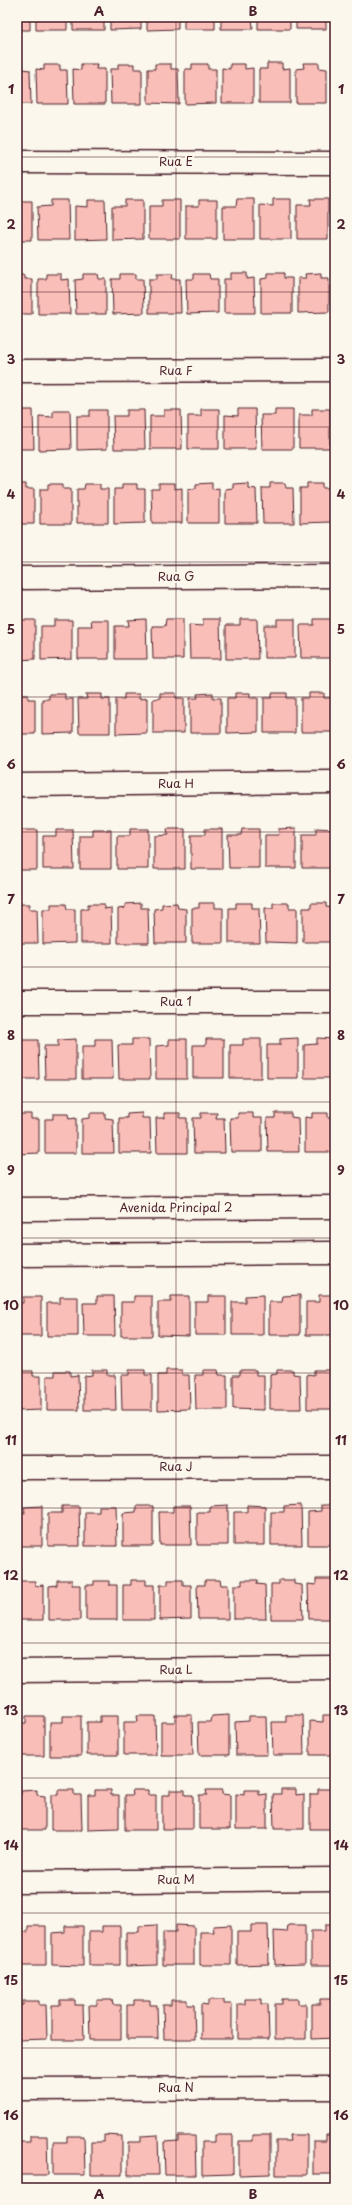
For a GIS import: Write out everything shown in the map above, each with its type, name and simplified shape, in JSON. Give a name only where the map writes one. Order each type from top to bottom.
[{"type":"street","name":"Rua E","points":[[17,162],[335,163]]},
{"type":"street","name":"Rua F","points":[[17,371],[335,370]]},
{"type":"street","name":"Rua G","points":[[17,578],[335,576]]},
{"type":"street","name":"Rua H","points":[[17,785],[335,782]]},
{"type":"street","name":"Rua 1","points":[[17,1002],[335,1002]]},
{"type":"street","name":"Avenida Principal 2","points":[[17,1209],[335,1207]]},
{"type":"street","points":[[17,1255],[335,1253]]},
{"type":"street","name":"Rua J","points":[[17,1468],[335,1467]]},
{"type":"street","name":"Rua L","points":[[17,1671],[335,1668]]},
{"type":"street","name":"Rua M","points":[[17,1882],[335,1879]]},
{"type":"street","name":"Rua N","points":[[17,2090],[335,2088]]},
{"type":"building","points":[[17,17],[30,17],[30,30],[17,30]]},
{"type":"building","points":[[36,17],[67,17],[67,30],[36,30]]},
{"type":"building","points":[[73,17],[104,17],[104,30],[73,30]]},
{"type":"building","points":[[110,17],[141,17],[141,29],[110,30]]},
{"type":"building","points":[[147,17],[178,17],[178,29],[147,30]]},
{"type":"building","points":[[184,17],[215,17],[215,29],[184,29]]},
{"type":"building","points":[[221,17],[252,17],[253,29],[221,29]]},
{"type":"building","points":[[258,17],[290,17],[290,29],[258,29]]},
{"type":"building","points":[[296,17],[326,17],[326,29],[296,29]]},
{"type":"building","points":[[333,17],[335,17],[335,29],[333,29]]},
{"type":"building","points":[[267,63],[282,63],[282,69],[290,68],[290,103],[259,103],[259,69],[267,69]]},
{"type":"building","points":[[303,63],[319,63],[319,68],[327,69],[327,103],[296,103],[296,69],[304,68]]},
{"type":"building","points":[[81,64],[97,64],[96,69],[105,69],[105,104],[74,104],[73,69],[81,70]]},
{"type":"building","points":[[118,64],[134,64],[134,69],[142,69],[142,104],[111,104],[110,69],[118,69]]},
{"type":"building","points":[[155,64],[171,64],[171,69],[178,69],[179,104],[148,103],[148,69],[155,69]]},
{"type":"building","points":[[192,64],[208,64],[208,69],[216,69],[216,103],[185,104],[185,69],[192,69]]},
{"type":"building","points":[[230,64],[245,64],[245,69],[253,68],[253,103],[222,103],[222,68],[230,69]]},
{"type":"building","points":[[17,65],[23,65],[23,69],[30,70],[31,104],[17,104]]},
{"type":"building","points":[[44,65],[60,65],[60,70],[67,70],[68,104],[37,104],[36,69],[44,70]]},
{"type":"building","points":[[333,68],[335,68],[335,103],[333,103]]},
{"type":"building","points":[[237,199],[254,199],[254,239],[223,239],[223,206],[236,206]]},
{"type":"building","points":[[273,199],[291,199],[291,239],[260,239],[260,205],[273,206]]},
{"type":"building","points":[[310,199],[328,199],[328,239],[297,239],[297,205],[311,205]]},
{"type":"building","points":[[51,200],[68,200],[69,240],[38,240],[37,207],[51,206]]},
{"type":"building","points":[[88,200],[105,200],[106,239],[75,240],[75,206],[88,207]]},
{"type":"building","points":[[125,200],[143,200],[143,239],[112,240],[112,206],[125,206]]},
{"type":"building","points":[[162,200],[180,200],[180,239],[149,239],[149,206],[162,206]]},
{"type":"building","points":[[199,200],[217,200],[217,239],[186,239],[186,206],[199,206]]},
{"type":"building","points":[[17,201],[32,201],[32,240],[17,240]]},
{"type":"building","points":[[335,205],[335,238],[334,238]]},
{"type":"building","points":[[231,273],[247,273],[247,279],[254,278],[255,313],[224,313],[224,279],[231,279]]},
{"type":"building","points":[[268,273],[284,273],[284,278],[292,278],[292,313],[261,313],[261,279],[268,278]]},
{"type":"building","points":[[321,273],[321,278],[329,278],[329,312],[298,313],[298,278],[306,278],[305,274]]},
{"type":"building","points":[[46,274],[61,274],[61,280],[69,279],[70,314],[38,314],[38,279],[46,279]]},
{"type":"building","points":[[83,274],[98,274],[99,279],[106,279],[106,314],[76,314],[75,280],[83,279]]},
{"type":"building","points":[[120,274],[136,274],[136,279],[143,279],[144,313],[113,314],[112,279],[120,279]]},
{"type":"building","points":[[157,274],[173,274],[172,279],[180,279],[181,313],[149,313],[149,279],[157,279]]},
{"type":"building","points":[[194,274],[209,274],[210,279],[218,279],[218,313],[187,314],[186,279],[194,279]]},
{"type":"building","points":[[17,275],[24,275],[24,279],[32,279],[32,314],[17,314]]},
{"type":"building","points":[[201,409],[219,409],[219,449],[188,449],[188,416],[201,416]]},
{"type":"building","points":[[238,409],[255,409],[256,449],[225,449],[225,415],[238,416]]},
{"type":"building","points":[[275,409],[293,409],[293,449],[262,449],[261,415],[275,415]]},
{"type":"building","points":[[312,409],[330,409],[330,448],[299,448],[299,415],[312,415]]},
{"type":"building","points":[[17,410],[33,410],[34,449],[17,449]]},
{"type":"building","points":[[53,410],[70,410],[71,449],[39,450],[39,416],[53,417]]},
{"type":"building","points":[[90,410],[107,410],[107,449],[77,450],[77,416],[90,416]]},
{"type":"building","points":[[127,410],[144,410],[145,449],[114,449],[113,416],[127,416]]},
{"type":"building","points":[[164,410],[181,410],[182,449],[150,449],[150,416],[164,416]]},
{"type":"building","points":[[212,483],[212,489],[219,488],[219,523],[188,523],[188,489],[196,488],[196,484]]},
{"type":"building","points":[[248,483],[248,488],[256,489],[257,523],[225,523],[225,489],[233,488],[233,484]]},
{"type":"building","points":[[270,483],[285,483],[286,488],[293,488],[294,523],[263,523],[262,488],[270,488]]},
{"type":"building","points":[[307,483],[323,483],[323,488],[330,488],[331,522],[300,523],[300,488],[307,488]]},
{"type":"building","points":[[17,484],[26,484],[26,489],[34,489],[34,524],[17,524]]},
{"type":"building","points":[[48,484],[63,484],[63,489],[71,489],[71,524],[40,524],[40,489],[48,489]]},
{"type":"building","points":[[85,484],[100,484],[100,489],[108,489],[108,523],[77,523],[77,489],[84,489]]},
{"type":"building","points":[[122,484],[137,484],[137,489],[145,489],[145,523],[114,524],[114,489],[122,489]]},
{"type":"building","points":[[159,484],[174,484],[174,489],[182,488],[182,523],[152,523],[151,489],[159,489]]},
{"type":"building","points":[[146,619],[147,659],[115,659],[115,626],[129,626],[128,620]]},
{"type":"building","points":[[166,619],[183,619],[183,659],[153,659],[152,626],[165,626]]},
{"type":"building","points":[[203,619],[220,619],[221,659],[190,659],[189,625],[203,626]]},
{"type":"building","points":[[240,619],[257,619],[258,659],[226,659],[226,625],[240,625]]},
{"type":"building","points":[[277,619],[295,619],[295,658],[264,658],[264,625],[277,625]]},
{"type":"building","points":[[314,619],[331,619],[332,658],[301,658],[300,625],[314,625]]},
{"type":"building","points":[[17,620],[35,620],[35,659],[17,660]]},
{"type":"building","points":[[54,620],[72,620],[72,659],[41,660],[41,626],[54,626]]},
{"type":"building","points":[[91,620],[109,620],[109,659],[78,659],[78,626],[92,626]]},
{"type":"building","points":[[160,693],[176,693],[176,698],[184,698],[184,733],[153,733],[153,699],[160,698]]},
{"type":"building","points":[[213,693],[213,698],[221,698],[221,733],[190,733],[190,698],[198,698],[197,694]]},
{"type":"building","points":[[235,693],[250,693],[250,698],[258,698],[258,732],[227,733],[227,698],[235,698]]},
{"type":"building","points":[[272,693],[287,693],[287,698],[295,698],[295,733],[264,733],[264,698],[272,698]]},
{"type":"building","points":[[309,693],[324,693],[324,698],[332,698],[333,732],[301,732],[301,698],[309,698]]},
{"type":"building","points":[[17,694],[28,694],[28,699],[35,699],[35,734],[17,734]]},
{"type":"building","points":[[49,694],[65,694],[65,699],[73,699],[73,733],[42,734],[42,699],[49,699]]},
{"type":"building","points":[[86,694],[102,694],[102,699],[110,699],[110,733],[79,733],[78,699],[87,699]]},
{"type":"building","points":[[124,694],[139,694],[139,699],[147,698],[147,733],[116,734],[116,699],[124,699]]},
{"type":"building","points":[[296,828],[296,868],[265,868],[265,835],[279,835],[278,829]]},
{"type":"building","points":[[316,828],[333,829],[334,868],[302,868],[302,835],[316,835]]},
{"type":"building","points":[[130,829],[148,829],[148,869],[117,869],[117,836],[130,836]]},
{"type":"building","points":[[167,829],[185,829],[185,869],[154,869],[154,836],[168,835]]},
{"type":"building","points":[[205,829],[222,829],[222,869],[191,869],[191,835],[205,835]]},
{"type":"building","points":[[242,829],[259,829],[259,868],[229,868],[228,835],[241,835]]},
{"type":"building","points":[[19,830],[37,830],[37,870],[17,870],[17,836],[19,836]]},
{"type":"building","points":[[56,830],[73,830],[74,869],[43,869],[43,836],[56,836]]},
{"type":"building","points":[[93,830],[111,830],[111,869],[80,869],[80,836],[93,836]]},
{"type":"building","points":[[141,903],[141,908],[148,908],[149,943],[118,943],[118,909],[125,908],[125,904]]},
{"type":"building","points":[[177,903],[178,908],[186,909],[186,943],[155,943],[154,909],[162,908],[162,904]]},
{"type":"building","points":[[199,903],[215,903],[215,908],[223,908],[223,943],[192,943],[192,908],[199,908]]},
{"type":"building","points":[[236,903],[252,903],[252,908],[259,908],[260,943],[229,943],[229,908],[236,908]]},
{"type":"building","points":[[273,903],[289,903],[289,908],[297,908],[297,943],[266,942],[265,908],[273,908]]},
{"type":"building","points":[[311,903],[326,903],[326,907],[334,908],[334,942],[303,942],[303,908],[311,908]]},
{"type":"building","points":[[17,904],[30,904],[29,909],[37,909],[38,943],[17,943]]},
{"type":"building","points":[[51,904],[66,904],[67,909],[75,909],[75,943],[43,944],[43,909],[51,909]]},
{"type":"building","points":[[88,904],[104,904],[104,909],[111,908],[112,943],[81,943],[81,909],[88,909]]},
{"type":"building","points":[[298,1038],[298,1078],[267,1078],[267,1045],[280,1045],[280,1039]]},
{"type":"building","points":[[317,1038],[335,1039],[335,1078],[304,1078],[304,1045],[317,1044]]},
{"type":"building","points":[[76,1039],[76,1079],[45,1079],[44,1046],[58,1046],[58,1040]]},
{"type":"building","points":[[95,1039],[112,1039],[113,1079],[82,1079],[82,1046],[95,1046]]},
{"type":"building","points":[[132,1039],[149,1039],[150,1079],[119,1079],[118,1045],[132,1045]]},
{"type":"building","points":[[169,1039],[187,1039],[187,1079],[156,1079],[156,1046],[169,1045]]},
{"type":"building","points":[[206,1039],[224,1039],[224,1078],[193,1078],[193,1045],[206,1045]]},
{"type":"building","points":[[243,1039],[261,1039],[261,1078],[230,1078],[230,1045],[243,1045]]},
{"type":"building","points":[[21,1040],[38,1040],[39,1079],[17,1079],[17,1046],[21,1046]]},
{"type":"building","points":[[90,1113],[105,1113],[105,1118],[113,1119],[114,1153],[82,1153],[82,1119],[90,1118]]},
{"type":"building","points":[[142,1113],[142,1118],[150,1118],[151,1153],[119,1153],[119,1118],[127,1118],[127,1114]]},
{"type":"building","points":[[164,1113],[180,1113],[180,1118],[187,1118],[187,1153],[157,1153],[156,1118],[164,1118]]},
{"type":"building","points":[[201,1113],[217,1113],[216,1118],[224,1118],[225,1153],[194,1153],[193,1118],[201,1118]]},
{"type":"building","points":[[238,1113],[253,1113],[253,1118],[262,1118],[262,1152],[231,1152],[230,1118],[238,1118]]},
{"type":"building","points":[[275,1113],[291,1113],[291,1117],[298,1118],[299,1152],[268,1152],[267,1118],[275,1118]]},
{"type":"building","points":[[312,1113],[328,1113],[328,1118],[335,1118],[335,1152],[305,1152],[305,1117],[312,1118]]},
{"type":"building","points":[[17,1114],[31,1114],[31,1119],[39,1119],[39,1153],[17,1154]]},
{"type":"building","points":[[53,1114],[68,1114],[69,1119],[76,1118],[76,1153],[45,1153],[45,1119],[53,1119]]},
{"type":"building","points":[[263,1295],[263,1335],[232,1335],[232,1302],[245,1302],[245,1296]]},
{"type":"building","points":[[300,1295],[300,1335],[269,1335],[269,1302],[282,1302],[283,1296]]},
{"type":"building","points":[[319,1295],[335,1295],[335,1335],[306,1335],[306,1302],[319,1302]]},
{"type":"building","points":[[97,1296],[114,1296],[115,1336],[84,1336],[83,1303],[97,1303]]},
{"type":"building","points":[[134,1296],[152,1296],[152,1336],[121,1336],[121,1302],[134,1302]]},
{"type":"building","points":[[171,1296],[189,1296],[189,1336],[158,1335],[158,1302],[171,1302]]},
{"type":"building","points":[[208,1296],[226,1296],[226,1335],[195,1335],[195,1302],[208,1302]]},
{"type":"building","points":[[23,1297],[41,1297],[41,1336],[17,1336],[17,1303],[23,1303]]},
{"type":"building","points":[[60,1297],[78,1297],[78,1336],[47,1336],[47,1303],[60,1303]]},
{"type":"building","points":[[92,1370],[107,1370],[107,1375],[115,1375],[116,1410],[84,1410],[84,1376],[92,1375]]},
{"type":"building","points":[[129,1370],[145,1370],[145,1375],[152,1375],[152,1410],[122,1410],[121,1375],[129,1375]]},
{"type":"building","points":[[166,1370],[182,1370],[182,1375],[189,1375],[190,1409],[158,1410],[158,1375],[166,1375]]},
{"type":"building","points":[[203,1370],[218,1370],[219,1375],[227,1375],[227,1410],[196,1410],[195,1375],[203,1375]]},
{"type":"building","points":[[240,1370],[256,1370],[256,1375],[264,1375],[264,1410],[233,1409],[233,1375],[240,1375]]},
{"type":"building","points":[[277,1370],[293,1370],[293,1374],[300,1375],[301,1409],[270,1409],[270,1375],[277,1374]]},
{"type":"building","points":[[314,1370],[330,1370],[330,1375],[335,1374],[335,1409],[307,1409],[307,1374],[314,1375]]},
{"type":"building","points":[[18,1371],[33,1371],[33,1376],[41,1376],[41,1410],[17,1411]]},
{"type":"building","points":[[55,1371],[70,1371],[70,1376],[78,1375],[79,1410],[47,1410],[47,1376],[55,1376]]},
{"type":"building","points":[[228,1505],[228,1545],[197,1545],[197,1512],[210,1512],[210,1506]]},
{"type":"building","points":[[247,1505],[265,1506],[265,1545],[234,1545],[234,1512],[247,1512]]},
{"type":"building","points":[[301,1505],[302,1545],[271,1545],[271,1512],[284,1512],[284,1506]]},
{"type":"building","points":[[321,1505],[335,1505],[335,1545],[308,1545],[308,1512],[321,1511]]},
{"type":"building","points":[[42,1506],[42,1546],[17,1546],[17,1513],[25,1513],[24,1507]]},
{"type":"building","points":[[62,1506],[79,1506],[80,1546],[48,1546],[48,1513],[62,1513]]},
{"type":"building","points":[[99,1506],[116,1506],[117,1546],[85,1546],[85,1512],[99,1512]]},
{"type":"building","points":[[136,1506],[153,1506],[153,1546],[123,1546],[123,1513],[136,1512]]},
{"type":"building","points":[[173,1506],[190,1506],[191,1545],[160,1545],[159,1512],[173,1512]]},
{"type":"building","points":[[316,1579],[332,1579],[332,1584],[335,1584],[335,1619],[309,1619],[308,1584],[316,1585]]},
{"type":"building","points":[[57,1580],[72,1580],[72,1585],[80,1585],[80,1620],[49,1620],[49,1586],[57,1585]]},
{"type":"building","points":[[131,1580],[146,1580],[146,1585],[154,1585],[154,1620],[123,1620],[123,1585],[131,1585]]},
{"type":"building","points":[[168,1580],[183,1580],[183,1585],[191,1585],[191,1619],[160,1620],[160,1585],[168,1585]]},
{"type":"building","points":[[205,1580],[220,1580],[221,1585],[228,1585],[228,1619],[198,1619],[197,1585],[205,1585]]},
{"type":"building","points":[[242,1580],[258,1580],[257,1584],[265,1585],[266,1619],[234,1619],[234,1585],[242,1585]]},
{"type":"building","points":[[279,1580],[294,1580],[294,1584],[302,1585],[303,1619],[271,1619],[271,1584],[279,1584]]},
{"type":"building","points":[[19,1581],[35,1581],[35,1586],[43,1585],[43,1620],[17,1620],[17,1586],[19,1586]]},
{"type":"building","points":[[94,1581],[109,1581],[109,1585],[117,1585],[117,1620],[86,1620],[86,1585],[94,1585]]},
{"type":"building","points":[[175,1715],[192,1715],[193,1755],[161,1755],[161,1722],[175,1722]]},
{"type":"building","points":[[229,1715],[229,1755],[199,1755],[198,1722],[211,1722],[212,1716]]},
{"type":"building","points":[[286,1715],[303,1715],[304,1755],[273,1755],[272,1722],[286,1722]]},
{"type":"building","points":[[323,1715],[335,1715],[335,1755],[310,1755],[310,1721],[323,1722]]},
{"type":"building","points":[[26,1716],[44,1716],[44,1756],[17,1756],[17,1723],[26,1723]]},
{"type":"building","points":[[63,1716],[81,1716],[81,1756],[50,1756],[50,1722],[63,1722]]},
{"type":"building","points":[[100,1716],[118,1716],[118,1755],[87,1755],[87,1722],[100,1722]]},
{"type":"building","points":[[137,1716],[155,1716],[156,1755],[124,1755],[124,1722],[138,1722]]},
{"type":"building","points":[[249,1716],[266,1716],[267,1755],[236,1755],[235,1722],[249,1721]]},
{"type":"building","points":[[281,1789],[296,1789],[296,1795],[304,1794],[304,1829],[274,1829],[273,1794],[281,1794]]},
{"type":"building","points":[[318,1789],[333,1789],[333,1794],[335,1794],[335,1829],[310,1829],[310,1794],[318,1794]]},
{"type":"building","points":[[37,1790],[37,1795],[45,1796],[45,1830],[17,1830],[17,1795],[21,1795],[21,1791]]},
{"type":"building","points":[[58,1790],[74,1790],[74,1795],[81,1795],[82,1830],[51,1830],[51,1795],[58,1795]]},
{"type":"building","points":[[95,1790],[111,1790],[111,1795],[119,1795],[119,1829],[88,1830],[88,1795],[95,1795]]},
{"type":"building","points":[[132,1790],[148,1790],[148,1795],[156,1795],[156,1830],[125,1830],[125,1795],[133,1795]]},
{"type":"building","points":[[170,1790],[185,1790],[185,1795],[193,1795],[193,1829],[162,1829],[162,1795],[170,1795]]},
{"type":"building","points":[[206,1790],[222,1790],[222,1794],[230,1795],[230,1829],[199,1829],[199,1795],[207,1795]]},
{"type":"building","points":[[244,1790],[259,1790],[259,1795],[267,1794],[267,1829],[236,1829],[236,1794],[244,1795]]},
{"type":"building","points":[[157,1925],[157,1965],[126,1966],[126,1932],[139,1932],[139,1926]]},
{"type":"building","points":[[176,1925],[194,1926],[194,1965],[163,1965],[163,1932],[176,1932]]},
{"type":"building","points":[[231,1925],[231,1965],[200,1965],[200,1932],[214,1932],[213,1926]]},
{"type":"building","points":[[251,1925],[268,1925],[269,1964],[237,1965],[237,1932],[251,1932]]},
{"type":"building","points":[[288,1925],[305,1925],[305,1964],[275,1965],[274,1931],[287,1932]]},
{"type":"building","points":[[325,1925],[335,1925],[335,1965],[311,1965],[311,1931],[325,1931]]},
{"type":"building","points":[[28,1926],[46,1926],[46,1966],[17,1966],[17,1932],[28,1932]]},
{"type":"building","points":[[65,1926],[83,1926],[83,1966],[52,1965],[52,1933],[65,1932]]},
{"type":"building","points":[[102,1926],[120,1926],[120,1965],[89,1965],[89,1932],[102,1932]]},
{"type":"building","points":[[245,1999],[261,1999],[261,2004],[268,2004],[269,2039],[238,2039],[238,2004],[245,2004]]},
{"type":"building","points":[[282,1999],[298,1999],[298,2004],[306,2004],[306,2039],[275,2039],[275,2004],[282,2004]]},
{"type":"building","points":[[320,1999],[335,1999],[335,2038],[312,2039],[312,2004],[320,2004]]},
{"type":"building","points":[[60,2000],[75,2000],[75,2005],[83,2005],[84,2040],[52,2040],[52,2005],[60,2005]]},
{"type":"building","points":[[97,2000],[112,2000],[113,2005],[121,2005],[121,2040],[90,2040],[89,2005],[97,2005]]},
{"type":"building","points":[[134,2000],[150,2000],[150,2005],[157,2005],[158,2039],[127,2039],[127,2005],[134,2005]]},
{"type":"building","points":[[171,2000],[187,2000],[187,2005],[194,2005],[195,2039],[164,2039],[163,2005],[171,2005]]},
{"type":"building","points":[[208,2000],[224,2000],[224,2004],[232,2004],[232,2039],[201,2039],[201,2004],[208,2005]]},
{"type":"building","points":[[23,2001],[39,2001],[39,2005],[46,2005],[47,2039],[17,2040],[17,2005],[23,2005]]},
{"type":"building","points":[[104,2135],[122,2136],[122,2175],[91,2175],[91,2142],[104,2142]]},
{"type":"building","points":[[158,2135],[159,2175],[128,2175],[128,2142],[141,2142],[141,2136]]},
{"type":"building","points":[[215,2135],[233,2135],[233,2174],[202,2175],[202,2142],[215,2142]]},
{"type":"building","points":[[252,2135],[270,2135],[270,2174],[239,2175],[239,2141],[252,2141]]},
{"type":"building","points":[[289,2135],[307,2135],[307,2175],[276,2175],[276,2141],[290,2141]]},
{"type":"building","points":[[326,2135],[335,2135],[335,2174],[313,2174],[313,2141],[326,2141]]},
{"type":"building","points":[[30,2136],[47,2136],[48,2175],[17,2175],[17,2142],[30,2142]]},
{"type":"building","points":[[67,2136],[84,2136],[85,2175],[53,2175],[53,2142],[67,2142]]},
{"type":"building","points":[[178,2136],[195,2136],[196,2175],[165,2175],[164,2142],[178,2141]]}]
